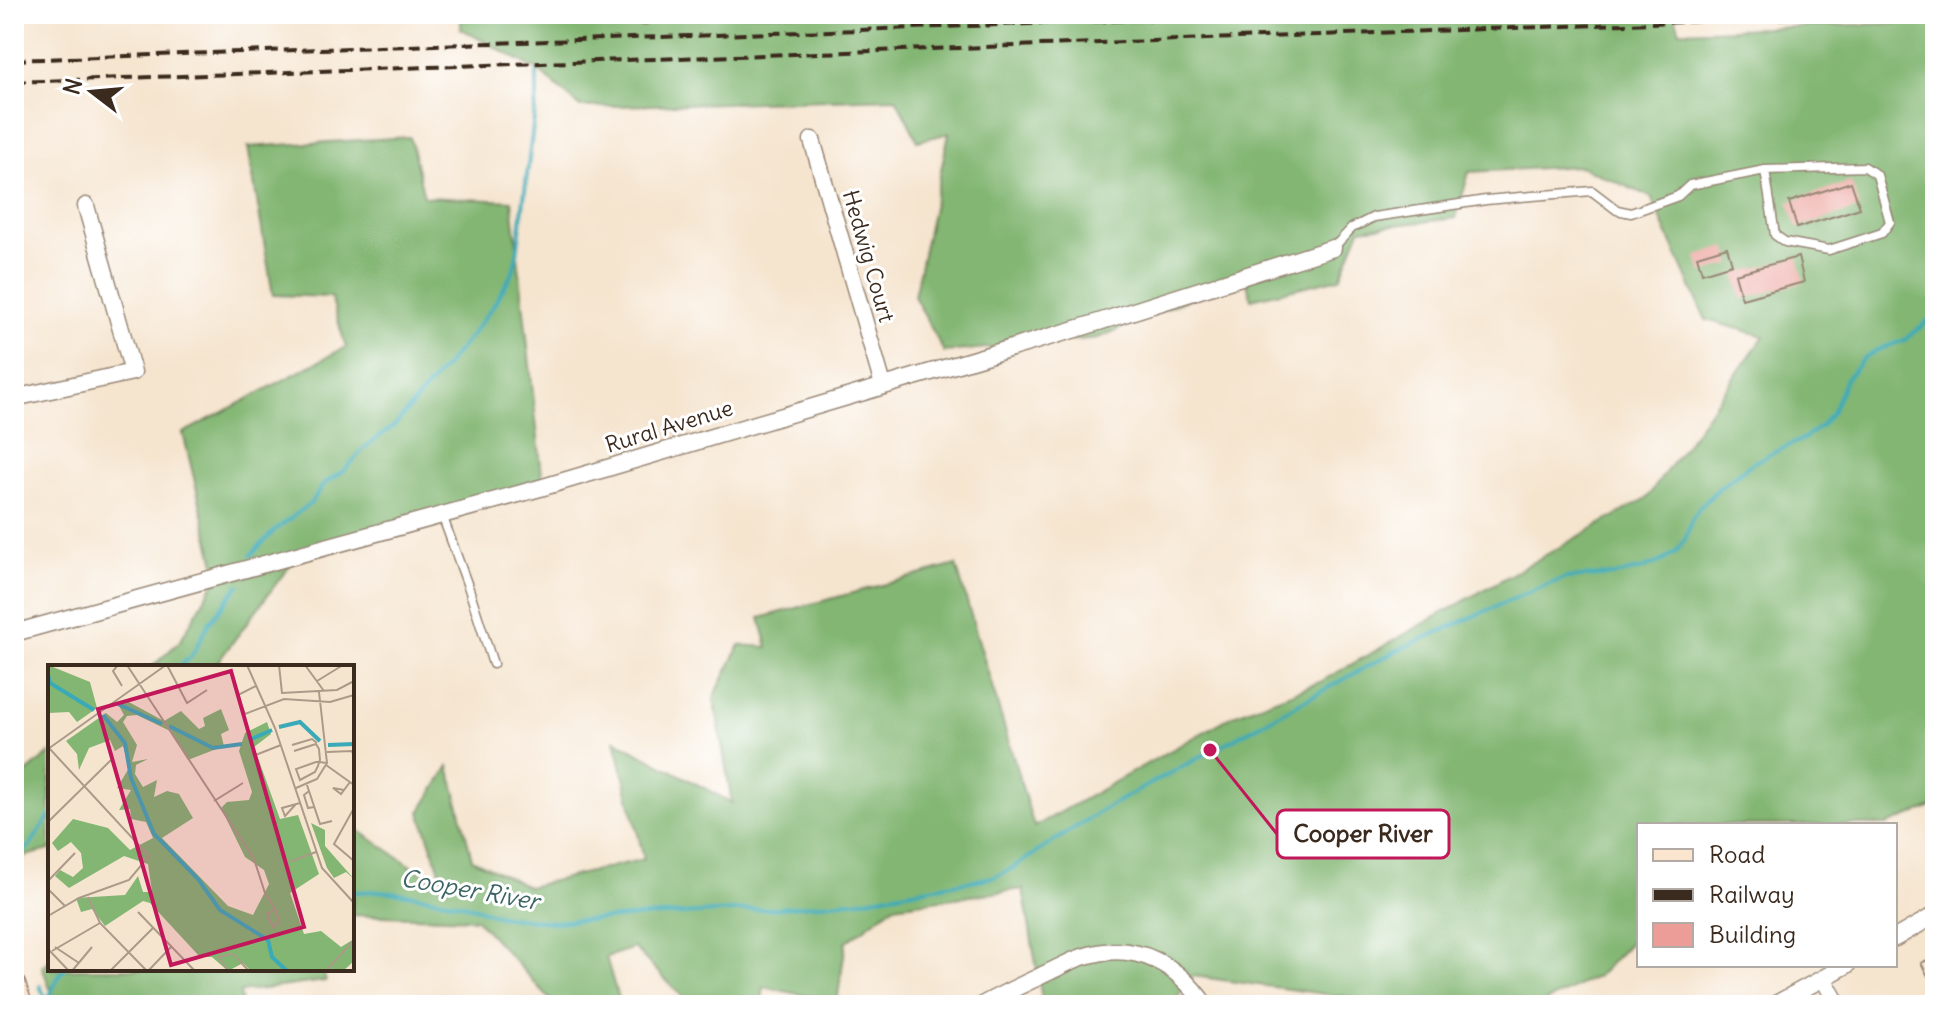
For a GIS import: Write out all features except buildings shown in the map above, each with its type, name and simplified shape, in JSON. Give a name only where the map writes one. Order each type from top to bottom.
[{"type":"street","name":"Hedwig Court","points":[[812,140],[883,385]]},
{"type":"street","points":[[14,398],[133,372],[86,206]]},
{"type":"street","name":"Rural Avenue","points":[[14,633],[442,515],[1086,326],[1333,248]]},
{"type":"street","points":[[1897,937],[1935,915]]},
{"type":"street","points":[[982,1005],[1087,955],[1117,950],[1140,953],[1190,982],[1205,1005]]},
{"type":"street","points":[[1774,1005],[1843,967]]},
{"type":"street","points":[[1823,978],[1838,1005]]},
{"type":"lane","points":[[1333,248],[1352,228],[1374,217],[1425,208],[1592,191],[1617,210],[1631,213],[1678,196],[1690,185],[1765,170],[1865,167],[1877,175],[1890,222],[1882,233],[1829,250],[1785,242],[1775,235],[1765,170]]},
{"type":"lane","points":[[442,515],[493,664]]},
{"type":"green space","points":[[461,14],[1674,14],[1680,31],[1935,22],[1935,806],[1892,823],[1637,823],[1637,935],[1598,976],[1539,1005],[1404,1005],[1193,976],[1172,1005],[1043,1005],[1023,889],[894,906],[846,942],[837,1002],[764,987],[761,1005],[691,1005],[634,948],[606,957],[620,1005],[555,1005],[476,919],[354,915],[354,827],[446,889],[420,812],[449,766],[472,859],[528,887],[644,859],[615,740],[732,803],[714,697],[740,645],[768,647],[760,618],[956,565],[1034,827],[1236,714],[1320,682],[1647,498],[1764,336],[1706,320],[1651,197],[1580,166],[1469,172],[1456,218],[1360,229],[1340,278],[1251,299],[1246,278],[1098,338],[944,352],[914,296],[949,133],[918,141],[896,98],[581,107],[539,71],[461,29]]},
{"type":"green space","points":[[410,137],[424,197],[512,201],[543,484],[299,553],[214,665],[154,665],[180,641],[218,576],[183,433],[346,347],[331,297],[273,295],[248,147]]},
{"type":"green space","points":[[48,755],[48,850],[18,858],[14,854],[14,783]]},
{"type":"green space","points":[[48,962],[48,971],[323,971],[326,981],[240,992],[241,1005],[56,1005],[42,966]]},
{"type":"waterway","points":[[251,555],[275,530],[311,503],[324,484],[345,470],[364,448],[395,425],[493,306],[513,272],[517,255],[537,73]]},
{"type":"waterway","name":"Cooper River","points":[[354,892],[414,895],[463,904],[499,916],[551,922],[861,900],[994,877],[1104,809],[1396,651],[1566,578],[1615,575],[1662,561],[1675,553],[1686,538],[1691,521],[1700,507],[1718,489],[1754,462],[1805,438],[1821,426],[1833,411],[1846,379],[1864,358],[1905,340],[1935,315]]},
{"type":"waterway","points":[[181,665],[191,657],[209,623],[239,585]]},
{"type":"waterway","points":[[14,858],[29,847],[48,818]]},
{"type":"waterway","name":"Cooper River","points":[[45,1005],[63,971]]},
{"type":"waterway","points":[[40,986],[47,1001]]},
{"type":"railway","points":[[14,60],[1307,14]]},
{"type":"railway","points":[[14,82],[1902,14]]},
{"type":"place","name":"Cooper River","points":[[1210,750]]}]
